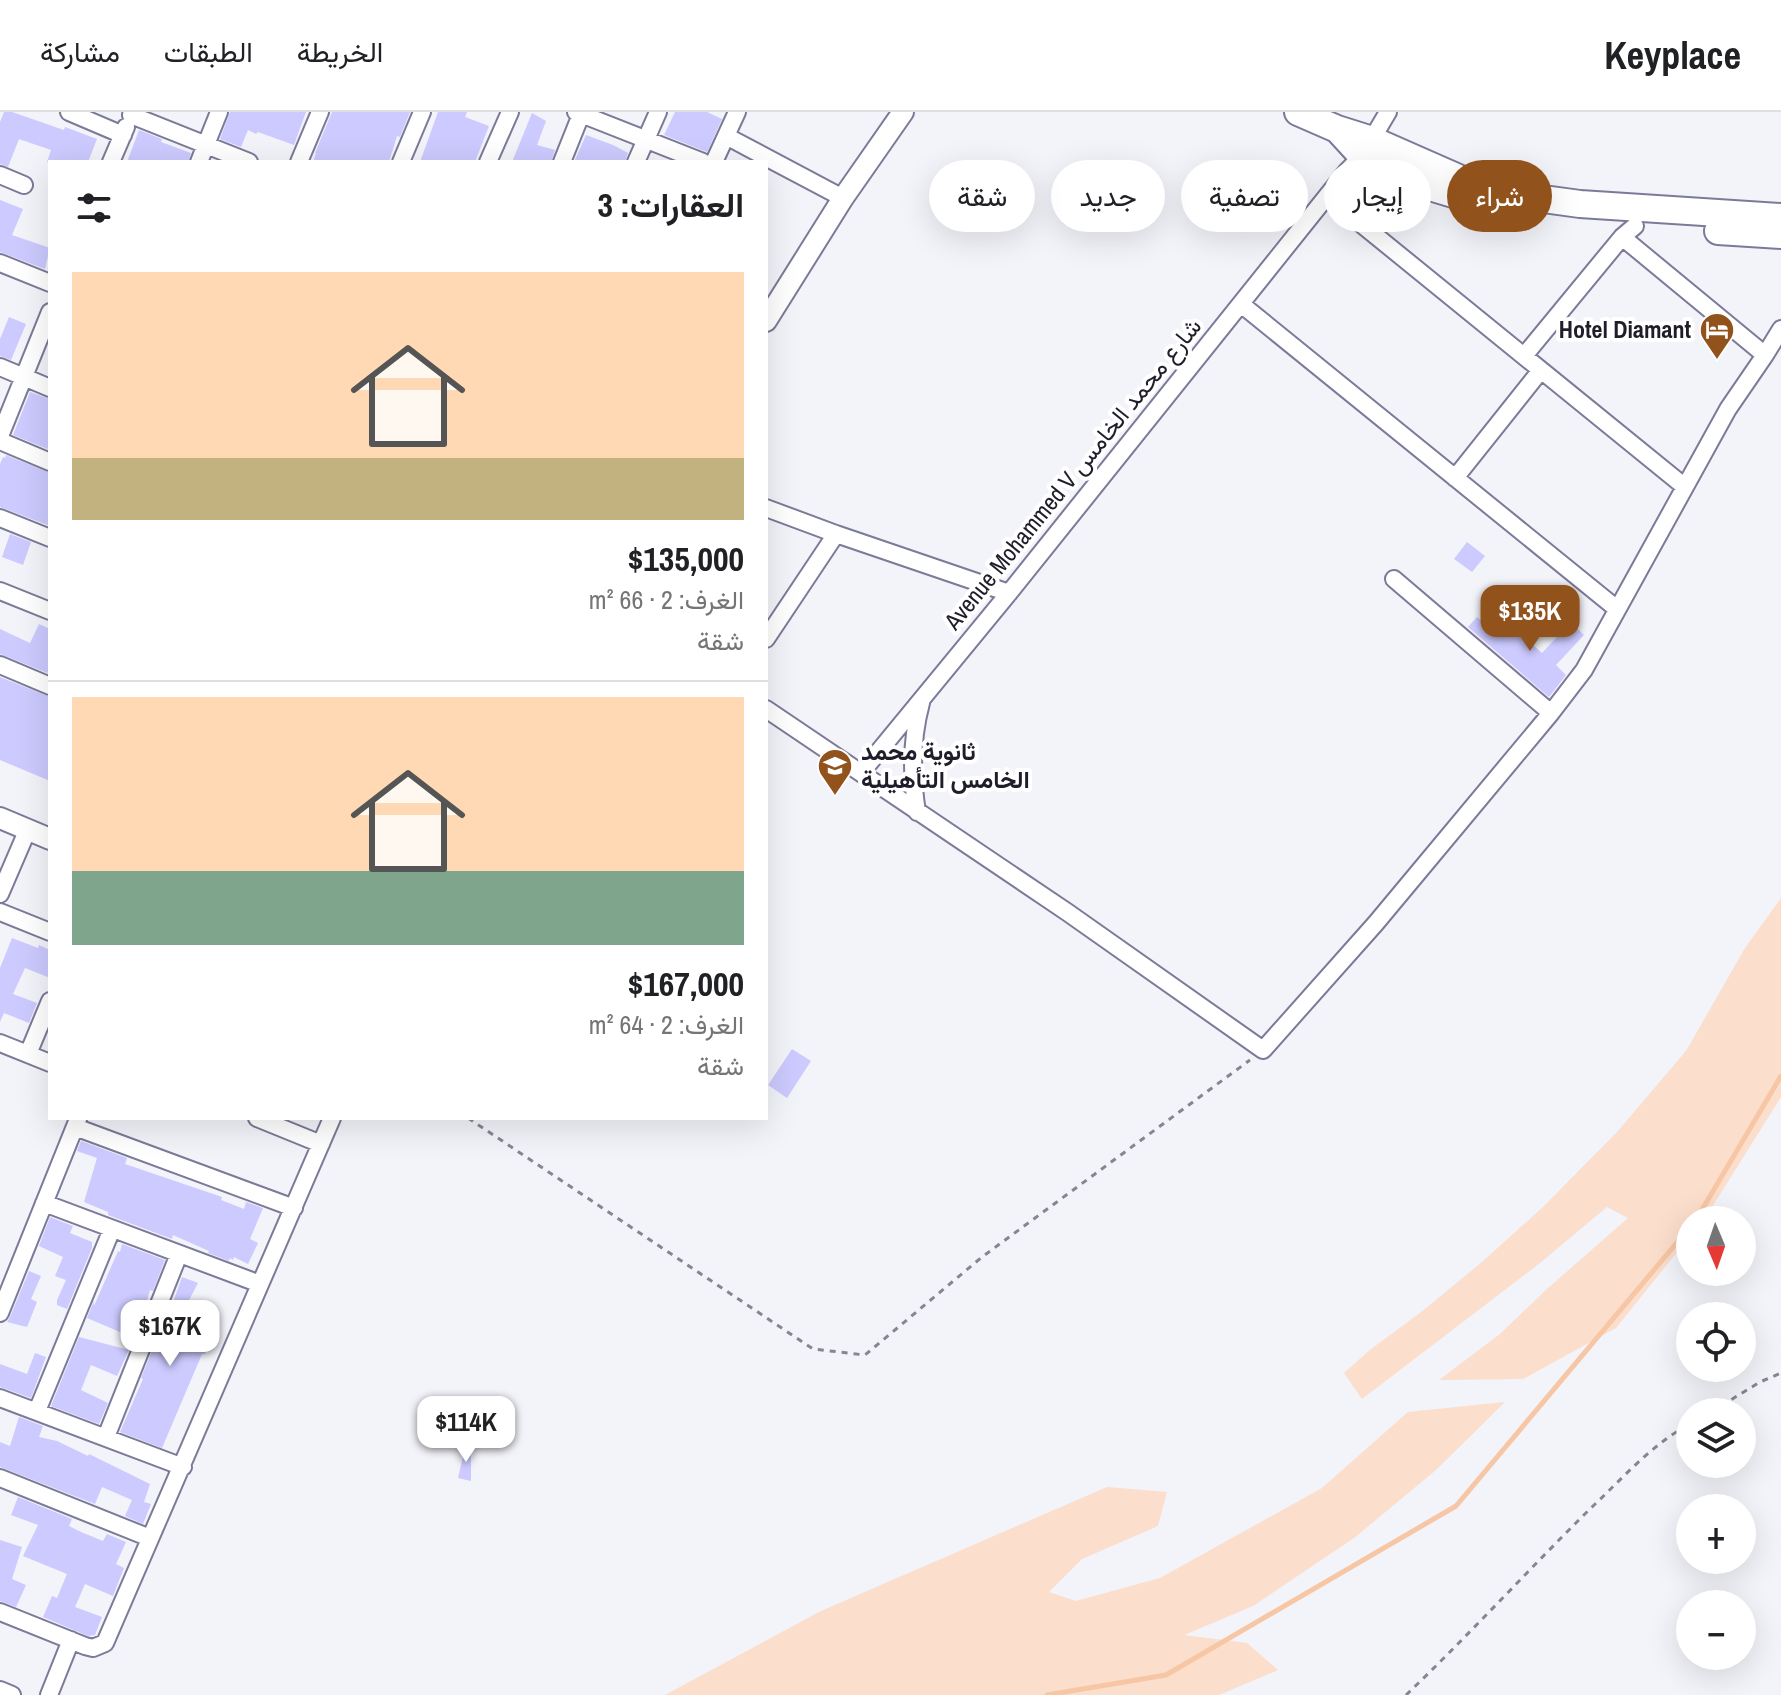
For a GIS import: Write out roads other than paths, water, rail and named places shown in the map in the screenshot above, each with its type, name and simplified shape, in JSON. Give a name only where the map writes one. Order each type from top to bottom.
[{"type":"main road","points":[[1298,112],[1337,129],[1420,184],[1501,209],[1629,231],[1781,235]]},
{"type":"main road","points":[[1367,148],[1514,195],[1580,204],[1781,217]]},
{"type":"street","points":[[69,112],[123,135]]},
{"type":"street","points":[[200,160],[219,112]]},
{"type":"street","points":[[300,160],[320,112]]},
{"type":"street","points":[[402,160],[422,112]]},
{"type":"street","points":[[489,160],[510,112]]},
{"type":"street","points":[[637,160],[658,112]]},
{"type":"street","points":[[715,160],[737,112]]},
{"type":"street","points":[[768,318],[843,198],[903,112]]},
{"type":"street","name":"Avenue Mohammed V شارع محمد الخامس","points":[[1357,160],[1388,112]]},
{"type":"street","points":[[112,160],[132,113],[244,160]]},
{"type":"street","points":[[563,160],[580,113],[698,160]]},
{"type":"street","points":[[726,136],[843,198]]},
{"type":"street","points":[[0,175],[24,185]]},
{"type":"street","name":"Avenue Mohammed V شارع محمد الخامس","points":[[861,773],[1324,202]]},
{"type":"street","points":[[1524,356],[1629,231],[1765,355]]},
{"type":"street","points":[[1371,232],[1685,487]]},
{"type":"street","points":[[0,263],[48,282]]},
{"type":"street","points":[[1241,304],[1617,609]]},
{"type":"street","points":[[48,317],[0,438],[48,461]]},
{"type":"street","points":[[768,710],[1067,912],[1263,1050],[1376,923],[1584,670],[1728,409],[1781,329]]},
{"type":"street","points":[[0,367],[48,387]]},
{"type":"street","points":[[1455,478],[1541,370]]},
{"type":"street","points":[[768,509],[1009,593]]},
{"type":"street","points":[[0,518],[48,537]]},
{"type":"street","points":[[768,636],[836,534]]},
{"type":"street","points":[[1394,579],[1551,713]]},
{"type":"street","points":[[0,591],[48,610]]},
{"type":"street","points":[[0,665],[48,685]]},
{"type":"street","points":[[917,812],[912,756],[921,700]]},
{"type":"street","points":[[0,818],[48,838]]},
{"type":"street","points":[[0,894],[28,829]]},
{"type":"street","points":[[0,912],[48,931]]},
{"type":"street","points":[[28,1054],[48,1006]]},
{"type":"street","points":[[0,1043],[48,1062]]},
{"type":"street","points":[[262,1120],[321,1144]]},
{"type":"street","points":[[0,1612],[93,1648],[105,1643],[331,1120]]},
{"type":"street","points":[[0,1313],[77,1123],[294,1208]]},
{"type":"street","points":[[44,1203],[260,1284]]},
{"type":"street","points":[[37,1411],[112,1229]]},
{"type":"street","points":[[106,1437],[179,1254]]},
{"type":"street","points":[[0,1398],[183,1467]]},
{"type":"street","points":[[0,1478],[150,1538]]},
{"type":"street","points":[[49,1695],[71,1640]]},
{"type":"street","points":[[0,1690],[12,1695]]},
{"type":"waterway","points":[[1704,1206],[1781,1076]]},
{"type":"waterway","points":[[1047,1695],[1166,1675],[1456,1506],[1676,1244]]},
{"type":"place","name":"Hotel Diamant","points":[[1717,361]]},
{"type":"place","name":"ثانوية محمد الخامس التأهيلية","points":[[835,797]]}]
